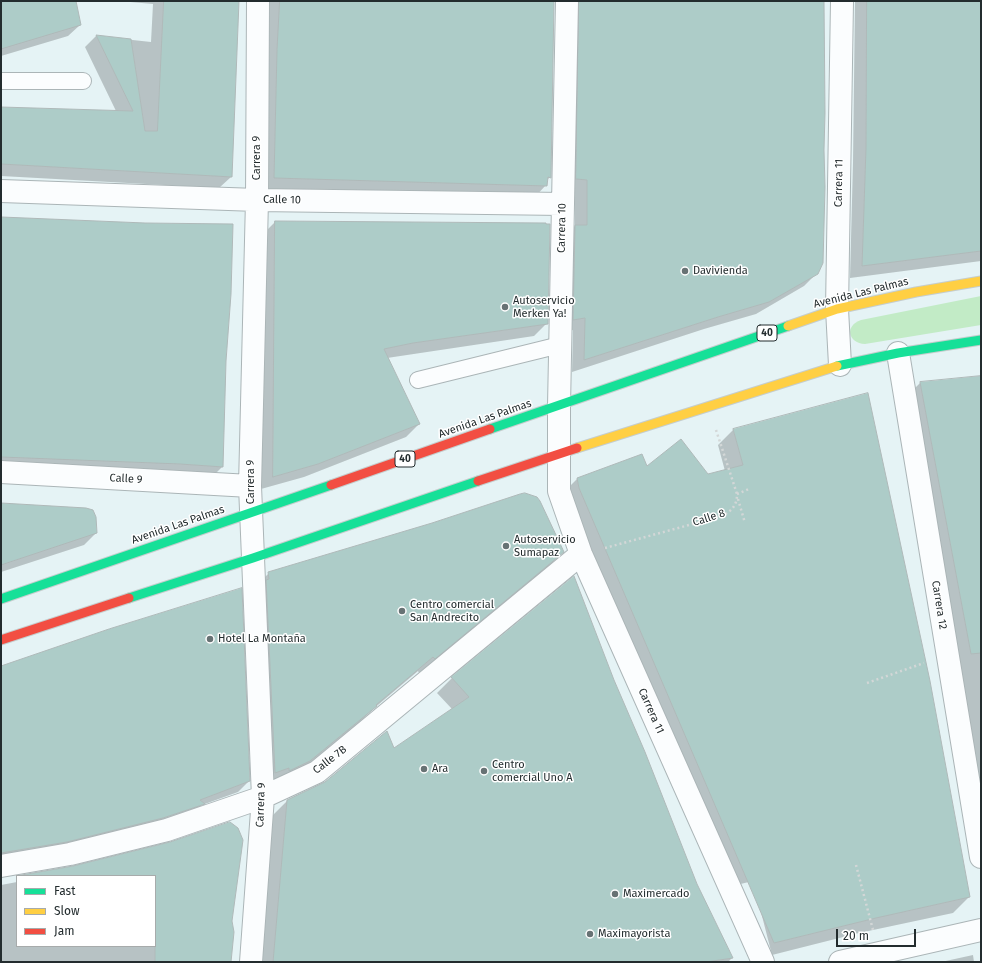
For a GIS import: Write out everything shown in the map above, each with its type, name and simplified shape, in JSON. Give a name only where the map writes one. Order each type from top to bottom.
[{"type":"main road","name":"Avenida Las Palmas","points":[[1,599],[837,309],[916,292],[981,281]]},
{"type":"main road","points":[[1,640],[253,558],[558,454],[840,365],[898,353],[981,340]]},
{"type":"street","name":"Carrera 9","points":[[251,962],[262,797],[250,486],[257,200],[258,1]]},
{"type":"street","name":"Carrera 10","points":[[558,454],[567,1]]},
{"type":"street","name":"Carrera 11","points":[[840,365],[837,309],[842,1]]},
{"type":"street","name":"Calle 10","points":[[1,191],[257,200],[563,204]]},
{"type":"street","name":"Carrera 12","points":[[898,353],[981,857]]},
{"type":"street","name":"Carrera 11","points":[[558,454],[559,491],[582,554],[762,962]]},
{"type":"street","name":"Calle 9","points":[[1,472],[250,486]]},
{"type":"street","name":"Calle 7B","points":[[1,866],[70,854],[167,830],[262,797],[317,772],[582,554]]},
{"type":"street","points":[[840,962],[981,930]]},
{"type":"lane","points":[[1,81],[83,81]]},
{"type":"lane","points":[[418,380],[560,345]]},
{"type":"path","points":[[709,407],[745,523]]},
{"type":"path","points":[[737,494],[750,489]]},
{"type":"path","name":"Calle 8","points":[[582,554],[722,516],[730,512],[737,500],[737,494]]},
{"type":"path","points":[[867,683],[930,661]]},
{"type":"path","points":[[856,865],[875,936]]},
{"type":"green space","points":[[981,296],[981,325],[865,344],[855,341],[850,334],[852,326],[861,320]]},
{"type":"building","points":[[1,1],[76,1],[81,25],[1,49]]},
{"type":"building","points":[[164,1],[239,1],[232,177],[1,164],[1,107],[133,111],[96,35],[131,39],[145,131],[157,131]]},
{"type":"building","points":[[280,1],[554,1],[551,178],[548,177],[547,186],[274,178],[277,50]]},
{"type":"building","points":[[579,1],[824,1],[825,187],[823,263],[818,274],[769,302],[584,360],[585,318],[573,320],[575,225],[587,225],[587,180],[576,179]]},
{"type":"building","points":[[867,1],[981,1],[981,251],[862,266],[866,148]]},
{"type":"building","points":[[1,217],[145,223],[233,224],[231,294],[226,361],[223,467],[1,457]]},
{"type":"building","points":[[275,221],[550,224],[548,324],[413,343],[384,349],[420,424],[318,464],[273,477]]},
{"type":"building","points":[[981,376],[981,653],[971,654],[920,382]]},
{"type":"building","points":[[868,393],[930,681],[970,897],[774,943],[579,488],[577,478],[642,454],[647,466],[681,439],[708,474],[743,465],[733,429]]},
{"type":"building","points":[[525,493],[537,497],[540,501],[564,552],[435,659],[433,657],[376,705],[377,706],[310,761],[289,771],[289,768],[275,773],[266,580],[269,579],[268,572],[432,523]]},
{"type":"building","points":[[1,503],[86,508],[93,510],[96,517],[97,533],[1,565]]},
{"type":"building","points":[[574,576],[614,680],[645,752],[697,884],[733,958],[706,962],[273,962],[287,800],[325,782],[387,731],[394,748],[469,697],[451,677]]},
{"type":"building","points":[[242,588],[250,781],[200,800],[205,804],[163,818],[67,842],[1,853],[1,666],[109,629]]},
{"type":"building","points":[[230,822],[238,828],[243,840],[232,921],[234,932],[231,962],[155,962],[156,875],[22,875],[73,866],[170,842]]},
{"type":"traffic: fast","points":[[490,429],[788,326]]},
{"type":"traffic: fast","points":[[837,366],[898,353],[981,340]]},
{"type":"traffic: fast","points":[[129,598],[253,558],[478,481]]},
{"type":"traffic: fast","points":[[1,599],[331,485]]},
{"type":"traffic: slow","points":[[788,326],[837,309],[916,292],[981,281]]},
{"type":"traffic: slow","points":[[577,448],[837,366]]},
{"type":"traffic: jam","points":[[331,485],[490,429]]},
{"type":"traffic: jam","points":[[478,481],[577,448]]},
{"type":"traffic: jam","points":[[1,640],[129,598]]},
{"type":"place","name":"Davivienda","points":[[685,271]]},
{"type":"place","name":"Autoservicio Merken Ya!","points":[[505,307]]},
{"type":"place","name":"Autoservicio Sumapaz","points":[[506,546]]},
{"type":"place","name":"Centro comercial San Andrecito","points":[[402,611]]},
{"type":"place","name":"Hotel La Montaña","points":[[210,639]]},
{"type":"place","name":"Ara","points":[[424,769]]},
{"type":"place","name":"Centro comercial Uno A","points":[[484,771]]},
{"type":"place","name":"Maximercado","points":[[615,894]]},
{"type":"place","name":"Maximayorista","points":[[590,934]]}]
